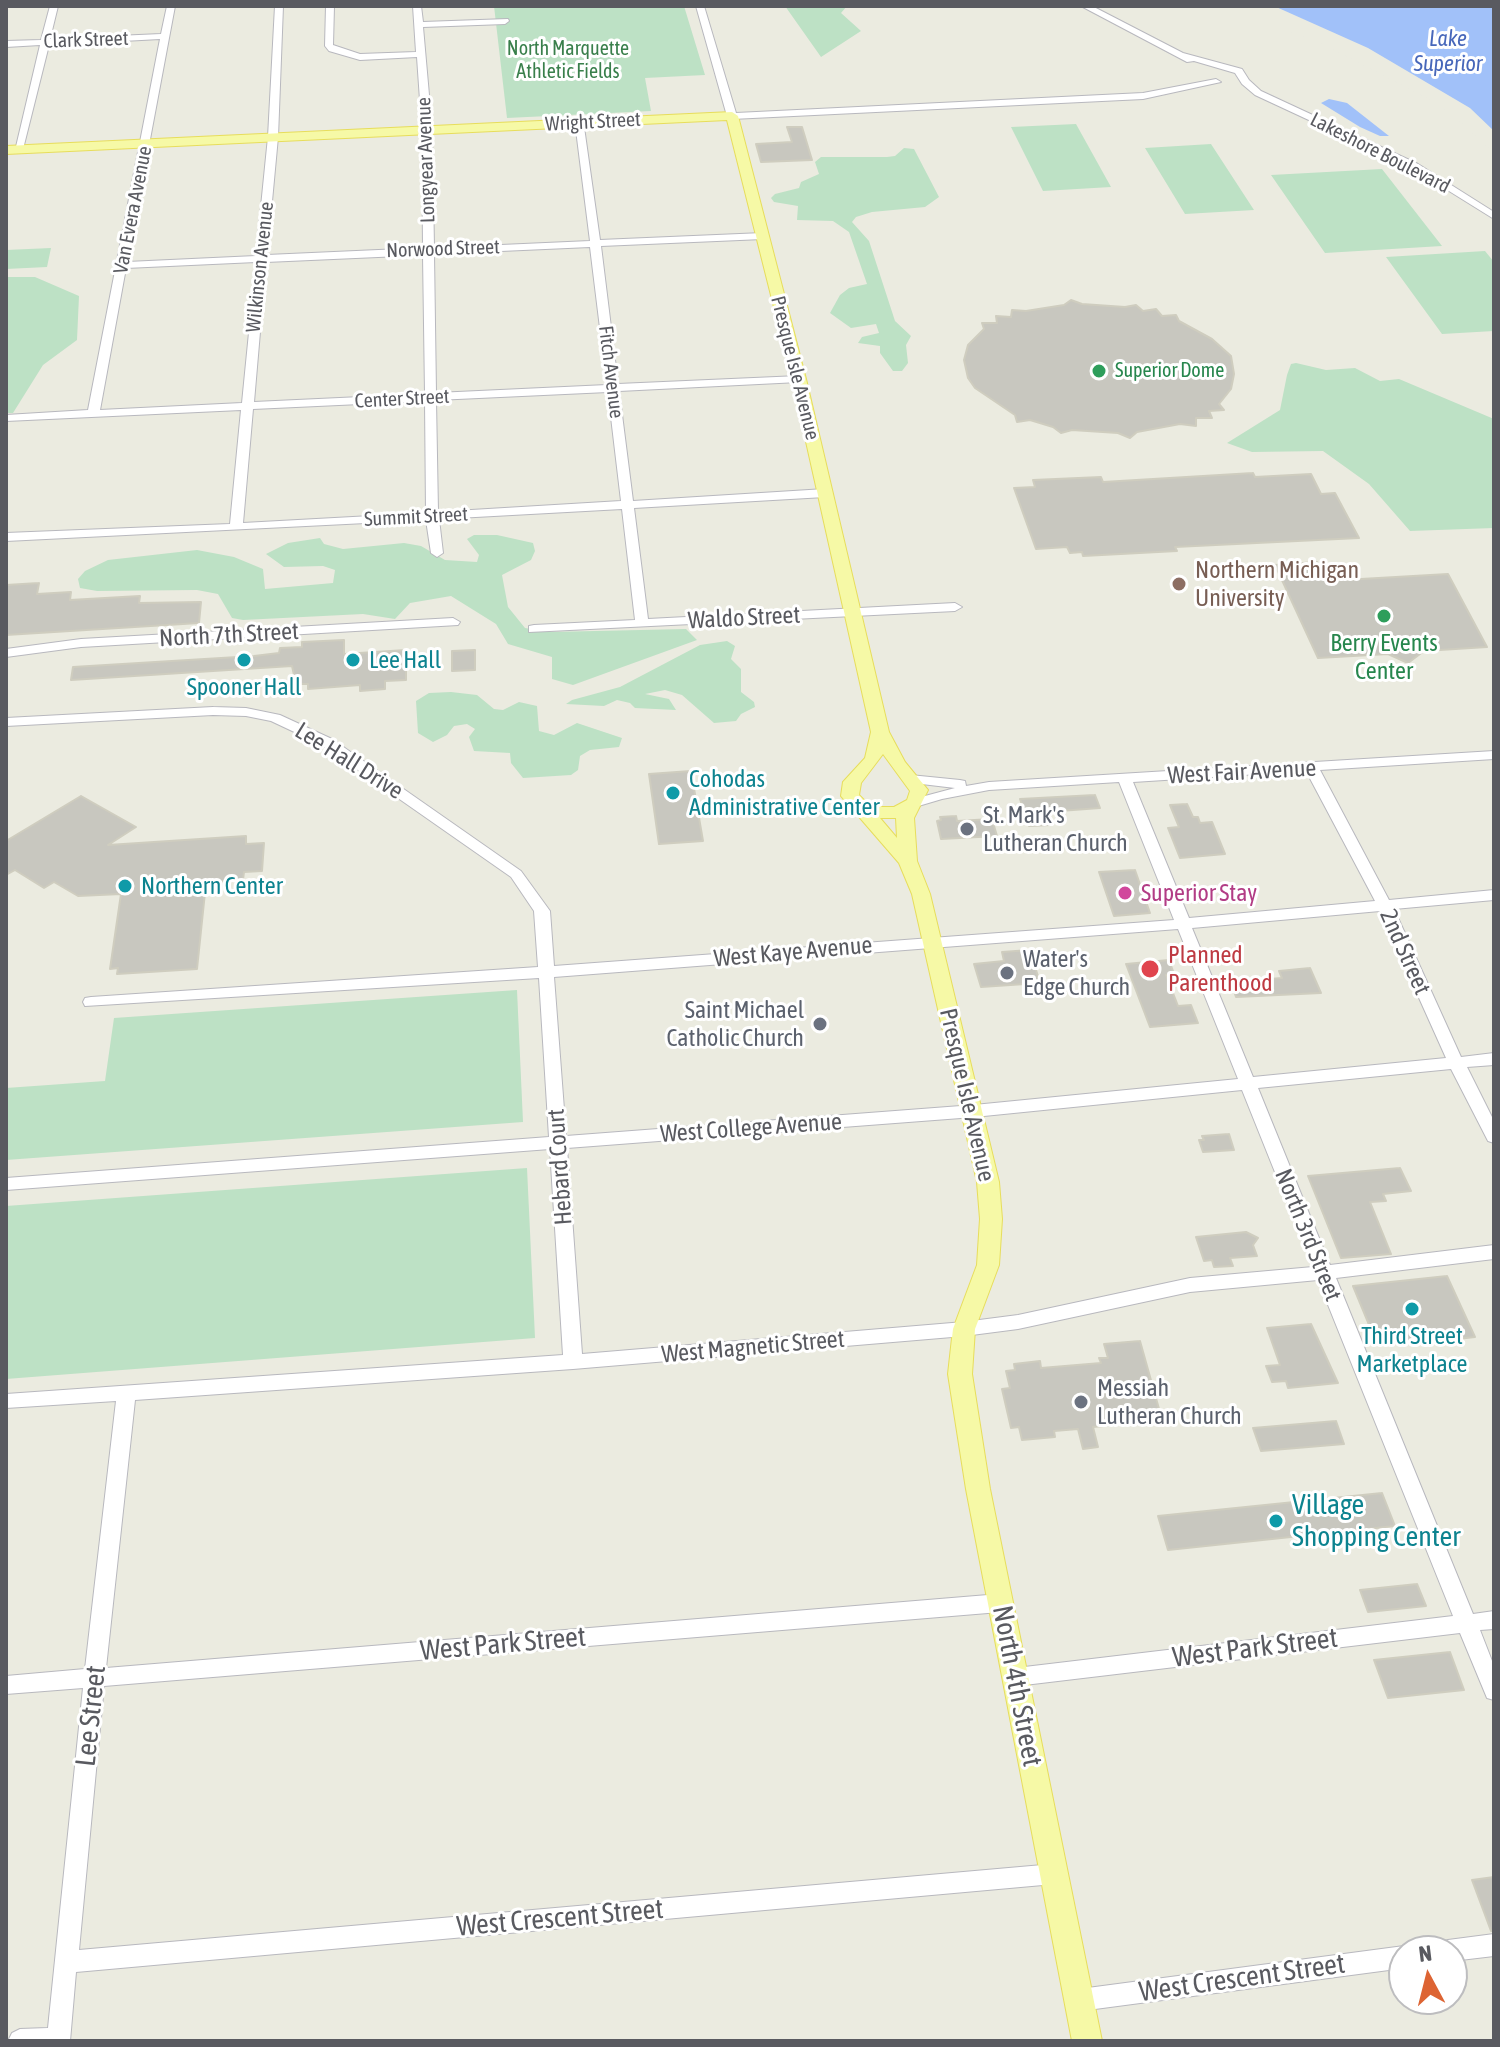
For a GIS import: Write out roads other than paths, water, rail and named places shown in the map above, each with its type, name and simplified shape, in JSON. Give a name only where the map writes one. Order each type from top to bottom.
[{"type":"main road","name":"Wright Street","points":[[12,149],[732,116]]},
{"type":"main road","name":"Presque Isle Avenue","points":[[732,116],[799,379],[880,732],[908,778],[919,790],[905,818],[908,861],[921,894],[974,1111],[988,1182],[991,1219],[988,1265],[964,1329]]},
{"type":"main road","points":[[856,805],[849,791],[873,759],[880,732]]},
{"type":"main road","name":"West Fair Avenue","points":[[856,779],[882,771],[908,778]]},
{"type":"main road","name":"Presque Isle Avenue","points":[[856,805],[908,861]]},
{"type":"main road","name":"West Fair Avenue","points":[[856,805],[883,813],[912,806]]},
{"type":"main road","name":"North 4th Street","points":[[964,1329],[960,1374],[1000,1603],[1087,2041]]},
{"type":"street","points":[[12,149],[54,6]]},
{"type":"street","name":"Van Evera Avenue","points":[[93,414],[171,6]]},
{"type":"street","name":"Wilkinson Avenue","points":[[236,527],[273,137],[279,6]]},
{"type":"street","points":[[330,6],[329,46],[332,49],[360,57],[421,54]]},
{"type":"street","name":"Longyear Avenue","points":[[417,6],[427,129],[432,516],[437,553]]},
{"type":"street","name":"Presque Isle Avenue","points":[[700,6],[732,116]]},
{"type":"street","name":"Lakeshore Boulevard","points":[[1085,6],[1181,55],[1204,72],[1206,78],[1263,95]]},
{"type":"street","points":[[419,25],[505,21]]},
{"type":"street","name":"Clark Street","points":[[6,44],[167,36]]},
{"type":"street","name":"Lakeshore Boulevard","points":[[1181,55],[1227,68],[1243,76],[1247,85],[1263,95],[1415,166],[1494,216]]},
{"type":"street","name":"Wright Street","points":[[1179,89],[1204,72],[1227,68]]},
{"type":"street","name":"Wright Street","points":[[732,116],[1143,96],[1224,83],[1243,76]]},
{"type":"street","name":"Fitch Avenue","points":[[580,122],[642,623]]},
{"type":"street","name":"Norwood Street","points":[[123,265],[763,236]]},
{"type":"street","name":"Center Street","points":[[6,418],[799,379]]},
{"type":"street","name":"Summit Street","points":[[6,537],[825,493]]},
{"type":"street","name":"Waldo Street","points":[[534,629],[955,607]]},
{"type":"street","name":"North 7th Street","points":[[6,653],[81,643],[453,622]]},
{"type":"street","name":"Lee Hall Drive","points":[[6,722],[213,711],[246,712],[299,727],[327,742],[516,874],[542,911],[546,972]]},
{"type":"street","name":"West Fair Avenue","points":[[912,806],[939,795],[989,786],[1494,755]]},
{"type":"street","name":"2nd Street","points":[[1312,768],[1384,905],[1456,1063],[1494,1137]]},
{"type":"street","name":"West Fair Avenue","points":[[908,778],[989,786]]},
{"type":"street","name":"North 3rd Street","points":[[1124,778],[1322,1273],[1494,1691]]},
{"type":"street","name":"West Kaye Avenue","points":[[91,1002],[546,972],[1183,923],[1494,895]]},
{"type":"street","name":"Hebard Court","points":[[546,972],[573,1362]]},
{"type":"street","name":"West College Avenue","points":[[6,1184],[974,1111],[1494,1059]]},
{"type":"street","name":"West Magnetic Street","points":[[6,1401],[573,1362],[964,1329],[1018,1322],[1190,1285],[1494,1252]]},
{"type":"street","name":"Lee Street","points":[[58,2040],[127,1391]]},
{"type":"street","name":"West Park Street","points":[[6,1685],[1000,1603]]},
{"type":"street","name":"West Park Street","points":[[1016,1677],[1494,1620]]},
{"type":"street","name":"West Crescent Street","points":[[65,1962],[1054,1874]]},
{"type":"street","points":[[1468,1948],[1494,1945]]},
{"type":"street","name":"West Crescent Street","points":[[1080,2000],[1388,1959]]},
{"type":"street","points":[[20,2041],[58,2040]]},
{"type":"water","name":"Lake Superior","points":[[1253,6],[1494,6],[1494,149],[1430,94]]},
{"type":"water","points":[[1329,99],[1347,103],[1389,136],[1380,136],[1360,127],[1321,103]]},
{"type":"place","name":"Superior Dome","points":[[1099,371]]},
{"type":"place","name":"Northern Michigan University","points":[[1179,584]]},
{"type":"place","name":"Berry Events Center","points":[[1384,616]]},
{"type":"place","name":"Spooner Hall","points":[[244,660]]},
{"type":"place","name":"Lee Hall","points":[[353,660]]},
{"type":"place","name":"Cohodas Administrative Center","points":[[673,793]]},
{"type":"place","name":"St. Mark's Lutheran Church","points":[[967,829]]},
{"type":"place","name":"Northern Center","points":[[125,886]]},
{"type":"place","name":"Superior Stay","points":[[1125,893]]},
{"type":"place","name":"Planned Parenthood","points":[[1150,969]]},
{"type":"place","name":"Water's Edge Church","points":[[1007,973]]},
{"type":"place","name":"Saint Michael Catholic Church","points":[[820,1024]]},
{"type":"place","name":"Third Street Marketplace","points":[[1412,1309]]},
{"type":"place","name":"Messiah Lutheran Church","points":[[1081,1402]]},
{"type":"place","name":"Village Shopping Center","points":[[1276,1521]]},
{"type":"park label","name":"North Marquette Athletic Fields","points":[[568,60]]}]
